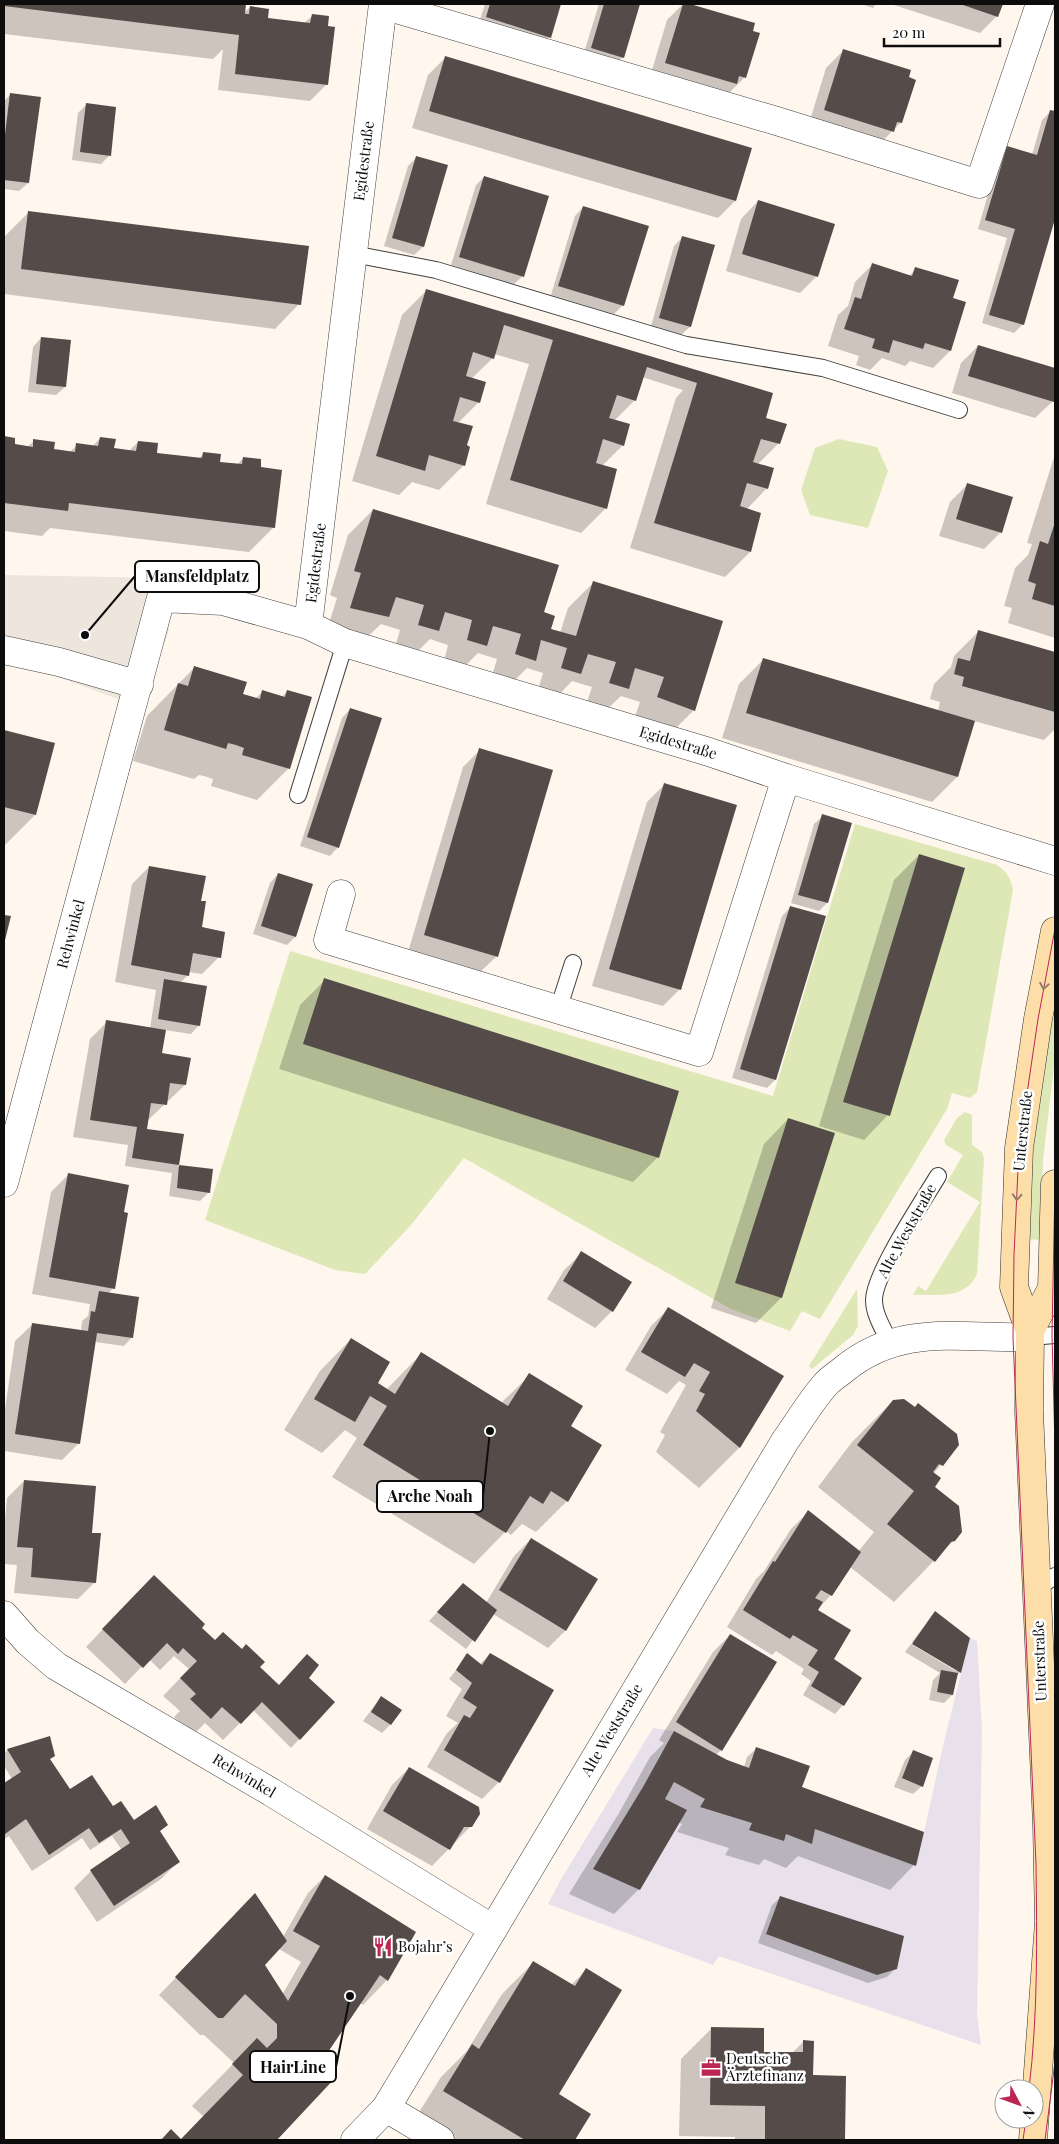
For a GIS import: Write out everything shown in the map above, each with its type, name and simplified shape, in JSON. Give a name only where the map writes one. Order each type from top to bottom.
[{"type":"main road","name":"Unterstraße","points":[[1038,1334],[1014,1287],[1019,1148],[1036,1027],[1055,931]]},
{"type":"main road","name":"Unterstraße","points":[[1033,2140],[1049,1922],[1046,1582],[1029,1411],[1038,1334],[1052,1288],[1055,1184]]},
{"type":"street","points":[[383,4],[780,122],[979,184],[1040,4]]},
{"type":"street","name":"Egidestraße","points":[[383,4],[308,625],[345,643],[709,752],[786,778],[1055,861]]},
{"type":"street","name":"Rehwinkel","points":[[4,1183],[161,598],[224,601],[308,625]]},
{"type":"street","points":[[4,650],[59,662],[139,685]]},
{"type":"street","points":[[342,894],[328,940],[699,1052],[786,778]]},
{"type":"street","name":"Alte Weststraße","points":[[355,2140],[386,2108],[785,1441],[825,1384],[857,1358],[873,1349],[890,1343],[944,1336],[1038,1334]]},
{"type":"street","name":"Rehwinkel","points":[[4,1615],[28,1642],[56,1666],[271,1792],[493,1929]]},
{"type":"street","points":[[386,2108],[440,2140]]},
{"type":"lane","points":[[353,254],[436,270],[686,345],[823,368],[960,410]]},
{"type":"lane","points":[[298,795],[345,643]]},
{"type":"lane","points":[[558,1010],[573,963]]},
{"type":"lane","name":"Alte Weststraße","points":[[890,1343],[877,1316],[874,1299],[885,1266],[938,1176]]},
{"type":"shaded area","points":[[4,575],[165,578],[161,598],[169,629],[165,642],[134,705],[4,657]]},
{"type":"shaded area","points":[[970,1638],[977,1641],[982,1731],[977,2015],[981,2045],[719,1956],[713,1965],[548,1904],[653,1728],[674,1731],[727,1760],[924,1832]]},
{"type":"green space","points":[[839,439],[877,447],[888,471],[868,528],[810,515],[801,490],[815,448]]},
{"type":"green space","points":[[855,824],[997,865],[1008,876],[1013,890],[977,1092],[970,1098],[952,1093],[947,1109],[820,1319],[802,1311],[790,1331],[731,1309],[464,1158],[411,1225],[365,1274],[335,1270],[205,1220],[290,951],[773,1096]]},
{"type":"green space","points":[[1055,989],[1055,1058],[1043,1160],[1040,1240],[1026,1239],[1031,1161]]},
{"type":"green space","points":[[965,1112],[972,1115],[972,1145],[982,1152],[984,1159],[977,1274],[972,1282],[958,1292],[941,1295],[913,1295],[918,1286],[926,1291],[980,1202],[947,1182],[963,1155],[946,1145],[944,1140],[957,1118]]},
{"type":"green space","points":[[857,1289],[858,1326],[853,1335],[812,1369],[809,1366]]},
{"type":"building","points":[[4,4],[246,4],[245,14],[249,14],[250,6],[269,9],[268,18],[310,23],[312,14],[329,16],[328,26],[335,27],[328,85],[235,74],[239,35],[4,6]]},
{"type":"building","points":[[490,4],[561,4],[551,38],[486,17]]},
{"type":"building","points":[[604,4],[640,4],[624,58],[591,48]]},
{"type":"building","points":[[683,4],[690,4],[755,23],[753,31],[760,33],[746,78],[739,76],[737,84],[665,63]]},
{"type":"building","points":[[960,4],[1003,4],[998,17]]},
{"type":"building","points":[[843,49],[911,70],[909,77],[916,80],[902,123],[897,122],[894,132],[824,110]]},
{"type":"building","points":[[445,56],[752,148],[736,201],[429,111]]},
{"type":"building","points":[[10,93],[41,97],[29,183],[4,180],[4,143]]},
{"type":"building","points":[[86,103],[116,107],[111,156],[80,152]]},
{"type":"building","points":[[1050,110],[1055,111],[1055,219],[1024,325],[989,315],[1015,229],[985,220],[1007,146],[1037,155]]},
{"type":"building","points":[[416,156],[448,165],[424,247],[392,238]]},
{"type":"building","points":[[484,176],[549,196],[524,277],[459,257]]},
{"type":"building","points":[[758,200],[835,224],[818,277],[742,254]]},
{"type":"building","points":[[583,206],[649,226],[624,306],[558,286]]},
{"type":"building","points":[[28,211],[309,246],[301,305],[21,269]]},
{"type":"building","points":[[682,236],[715,245],[691,327],[659,318]]},
{"type":"building","points":[[872,263],[912,276],[915,267],[959,280],[953,298],[966,302],[951,351],[925,343],[923,349],[893,340],[889,353],[872,348],[875,339],[844,329],[855,297],[861,299]]},
{"type":"building","points":[[426,289],[773,393],[766,418],[787,424],[780,444],[761,439],[753,462],[774,468],[768,489],[747,483],[740,506],[761,513],[751,552],[654,523],[697,383],[647,367],[636,401],[617,395],[609,418],[630,424],[624,446],[603,439],[596,463],[617,469],[607,509],[510,480],[553,340],[504,325],[494,359],[473,352],[466,376],[486,382],[480,403],[460,397],[453,421],[473,426],[467,445],[470,447],[465,466],[429,455],[425,471],[376,456]]},
{"type":"building","points":[[41,337],[71,340],[66,387],[36,384]]},
{"type":"building","points":[[978,345],[1055,368],[1054,402],[968,376]]},
{"type":"building","points":[[4,436],[15,438],[15,444],[33,447],[33,439],[55,442],[54,449],[75,452],[76,443],[98,446],[100,437],[116,439],[114,448],[136,451],[138,441],[158,443],[157,453],[202,458],[203,452],[221,454],[220,462],[242,464],[243,457],[261,459],[261,467],[282,470],[275,528],[69,503],[68,511],[4,503]]},
{"type":"building","points":[[967,483],[1013,497],[1002,533],[956,519]]},
{"type":"building","points":[[373,509],[559,565],[544,612],[555,616],[551,629],[576,636],[593,581],[723,621],[695,711],[657,697],[664,677],[635,668],[629,689],[609,683],[616,662],[588,654],[581,674],[561,668],[567,648],[541,640],[536,661],[515,654],[521,634],[493,626],[487,646],[467,640],[472,620],[445,612],[439,631],[418,625],[424,605],[396,597],[389,617],[350,608],[361,573],[354,571]]},
{"type":"building","points":[[1055,522],[1055,606],[1032,599],[1036,584],[1028,581],[1040,541],[1048,544]]},
{"type":"building","points":[[978,630],[1055,652],[1055,712],[962,686],[964,677],[954,674],[958,658],[970,661]]},
{"type":"building","points":[[763,658],[975,721],[958,777],[746,713]]},
{"type":"building","points":[[194,666],[247,682],[243,694],[260,699],[262,690],[285,697],[287,690],[312,697],[290,769],[242,755],[244,748],[236,745],[228,743],[226,749],[164,730],[178,683],[188,686]]},
{"type":"building","points":[[350,708],[382,718],[339,848],[307,837]]},
{"type":"building","points":[[4,730],[55,743],[36,815],[4,807]]},
{"type":"building","points":[[479,748],[553,770],[498,957],[424,935]]},
{"type":"building","points":[[664,783],[737,805],[681,990],[609,969]]},
{"type":"building","points":[[822,814],[852,823],[828,903],[798,895]]},
{"type":"building","points":[[919,854],[965,868],[890,1116],[843,1102]]},
{"type":"building","points":[[149,866],[206,876],[201,901],[206,901],[202,927],[225,932],[221,958],[193,953],[189,976],[131,965]]},
{"type":"building","points":[[278,873],[313,884],[296,937],[261,926]]},
{"type":"building","points":[[790,906],[826,916],[776,1080],[740,1069]]},
{"type":"building","points":[[4,915],[11,916],[4,944]]},
{"type":"building","points":[[324,978],[679,1091],[659,1158],[303,1044]]},
{"type":"building","points":[[164,979],[207,986],[200,1026],[158,1019]]},
{"type":"building","points":[[106,1020],[166,1030],[162,1053],[191,1058],[186,1085],[170,1083],[167,1105],[151,1103],[147,1129],[184,1134],[179,1165],[132,1158],[137,1127],[90,1120]]},
{"type":"building","points":[[788,1118],[835,1133],[782,1298],[735,1283]]},
{"type":"building","points":[[179,1165],[213,1169],[210,1193],[177,1188]]},
{"type":"building","points":[[68,1173],[129,1185],[124,1212],[128,1213],[115,1289],[49,1277]]},
{"type":"building","points":[[581,1251],[632,1282],[613,1312],[563,1281]]},
{"type":"building","points":[[99,1291],[139,1297],[133,1338],[97,1333],[80,1444],[15,1434],[32,1323],[88,1331],[91,1311],[95,1312]]},
{"type":"building","points":[[668,1307],[784,1376],[740,1448],[696,1411],[705,1394],[699,1391],[710,1372],[694,1363],[685,1377],[641,1352]]},
{"type":"building","points":[[351,1338],[390,1362],[378,1383],[395,1394],[421,1352],[508,1406],[529,1373],[583,1406],[571,1426],[602,1445],[568,1502],[551,1491],[543,1504],[530,1496],[506,1533],[363,1445],[387,1406],[370,1396],[355,1422],[314,1399]]},
{"type":"building","points":[[904,1399],[915,1407],[918,1403],[957,1434],[959,1445],[943,1466],[939,1464],[933,1472],[941,1478],[935,1487],[959,1506],[962,1532],[935,1562],[887,1524],[914,1491],[857,1445],[893,1400]]},
{"type":"building","points":[[24,1480],[96,1486],[92,1533],[101,1533],[96,1583],[31,1577],[33,1548],[17,1547]]},
{"type":"building","points":[[808,1510],[861,1552],[832,1596],[821,1590],[815,1598],[823,1602],[818,1610],[851,1630],[834,1659],[862,1678],[844,1706],[811,1686],[819,1672],[808,1665],[818,1650],[793,1635],[790,1639],[743,1610],[773,1561],[775,1562]]},
{"type":"building","points":[[531,1538],[598,1579],[566,1631],[499,1590]]},
{"type":"building","points":[[154,1575],[205,1624],[202,1628],[215,1640],[223,1632],[242,1649],[246,1644],[265,1662],[260,1667],[279,1685],[307,1654],[319,1665],[309,1678],[335,1702],[300,1740],[262,1702],[241,1724],[222,1707],[211,1719],[190,1699],[196,1694],[180,1678],[197,1661],[183,1648],[178,1654],[167,1643],[143,1668],[102,1629]]},
{"type":"building","points":[[463,1583],[497,1610],[475,1642],[437,1612]]},
{"type":"building","points":[[935,1611],[970,1638],[961,1673],[912,1644]]},
{"type":"building","points":[[730,1634],[777,1662],[722,1751],[676,1722]]},
{"type":"building","points":[[467,1653],[482,1665],[490,1653],[554,1690],[500,1783],[444,1750],[464,1715],[470,1718],[477,1707],[463,1698],[472,1683],[456,1670]]},
{"type":"building","points":[[941,1670],[958,1673],[953,1695],[937,1692]]},
{"type":"building","points":[[381,1696],[402,1710],[391,1725],[371,1712]]},
{"type":"building","points":[[674,1731],[727,1760],[749,1768],[756,1747],[810,1766],[802,1787],[924,1832],[916,1866],[815,1829],[812,1844],[786,1834],[784,1841],[749,1830],[752,1823],[700,1807],[705,1799],[674,1782],[665,1799],[687,1810],[640,1890],[593,1869],[643,1787]]},
{"type":"building","points":[[50,1736],[55,1756],[50,1759],[70,1789],[92,1775],[113,1806],[121,1801],[134,1820],[156,1805],[168,1825],[160,1831],[180,1862],[114,1906],[90,1870],[130,1843],[121,1829],[99,1843],[89,1828],[49,1855],[26,1819],[5,1834],[4,1832],[4,1783],[21,1772],[7,1749]]},
{"type":"building","points":[[913,1750],[933,1758],[923,1787],[902,1778]]},
{"type":"building","points":[[409,1767],[479,1807],[480,1814],[472,1827],[464,1827],[450,1850],[383,1811]]},
{"type":"building","points":[[325,1875],[416,1932],[388,1981],[380,1975],[324,2058],[336,2077],[277,2140],[161,2140],[171,2129],[181,2139],[243,2075],[232,2064],[257,2038],[267,2048],[277,2038],[277,2024],[245,1994],[223,2018],[218,2018],[175,1977],[255,1893],[287,1941],[265,1965],[288,2001],[320,1946],[293,1931]]},
{"type":"building","points":[[780,1896],[904,1936],[897,1969],[877,1975],[766,1934]]},
{"type":"building","points":[[533,1961],[575,1986],[586,1968],[622,1990],[559,2094],[591,2114],[575,2140],[525,2140],[443,2091],[472,2044],[479,2049]]},
{"type":"building","points":[[711,2027],[764,2028],[764,2052],[803,2052],[803,2040],[814,2041],[813,2075],[846,2076],[845,2140],[765,2140],[765,2106],[710,2105]]},
{"type":"tram line","points":[[1030,2079],[1037,1949],[1036,1864],[1013,1338],[1014,1255],[1019,1148],[1038,1019],[1055,929]]},
{"type":"tram line","points":[[1055,1184],[1052,1335],[1055,1447]]},
{"type":"tram line","points":[[1045,2140],[1055,2062]]},
{"type":"tram line","points":[[1023,2140],[1025,2129]]},
{"type":"place","name":"Mansfeldplatz","points":[[85,635]]},
{"type":"place","name":"Arche Noah","points":[[490,1431]]},
{"type":"place","name":"Bojahr’s","points":[[383,1947]]},
{"type":"place","name":"HairLine","points":[[350,1996]]},
{"type":"place","name":"Deutsche Ärztefinanz","points":[[711,2068]]}]
